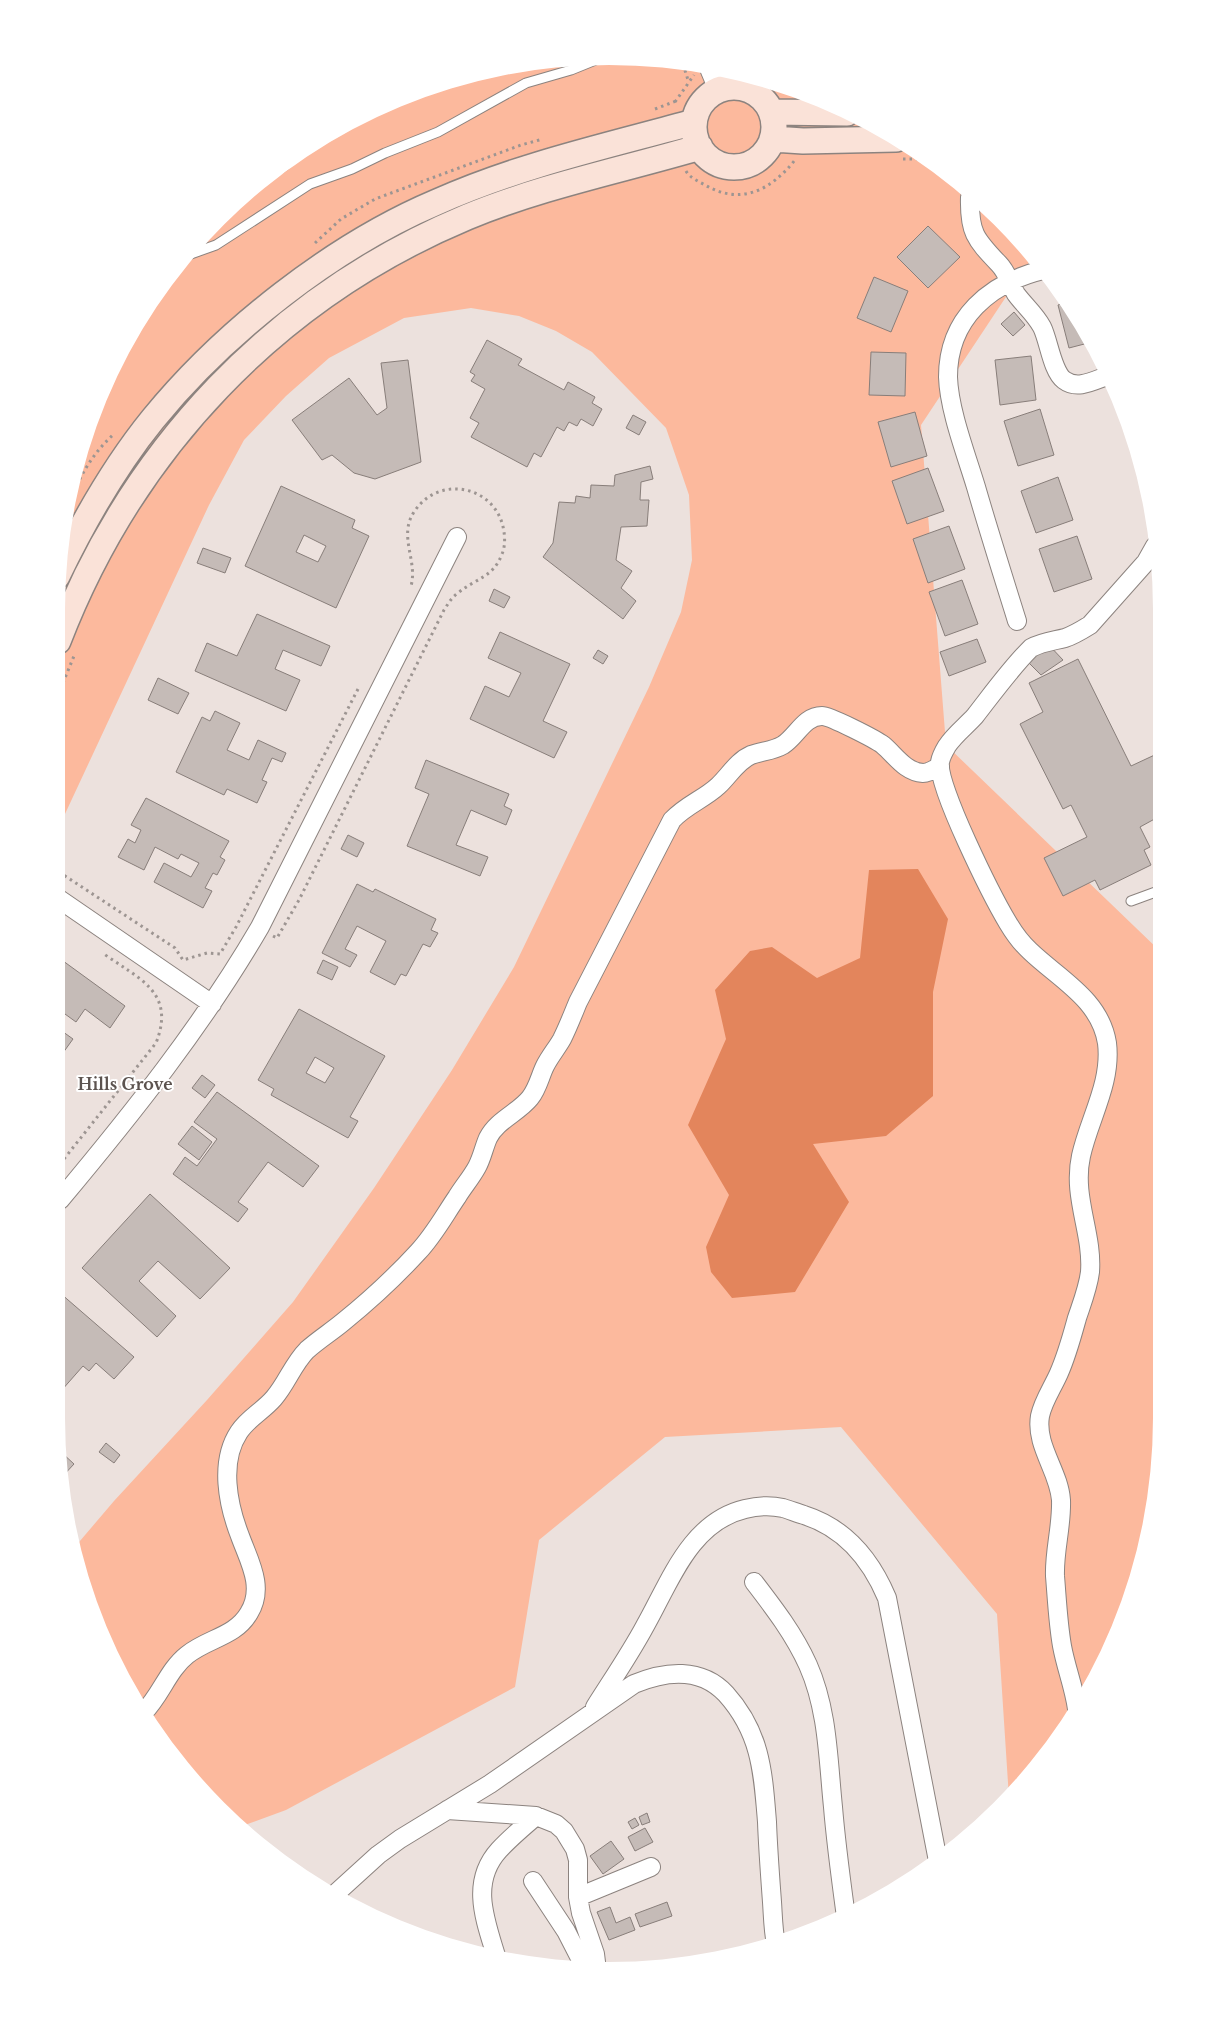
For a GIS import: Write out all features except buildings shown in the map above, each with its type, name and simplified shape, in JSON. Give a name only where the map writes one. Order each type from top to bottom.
[{"type":"street","points":[[712,75],[736,86],[754,91],[762,97],[772,112],[774,121],[773,139],[762,156],[753,162],[739,166],[723,166],[714,162],[700,147],[694,131],[694,122],[712,75]]},
{"type":"street","points":[[772,112],[832,113]]},
{"type":"street","points":[[68,554],[82,524],[115,471],[152,420],[178,391],[235,336],[304,280],[368,236],[437,201],[528,167],[694,122]]},
{"type":"street","points":[[773,139],[803,141],[883,139]]},
{"type":"street","points":[[68,644],[97,555],[139,484],[163,449],[197,409],[233,371],[273,336],[314,304],[358,274],[404,248],[466,218],[530,194],[678,165],[700,147]]},
{"type":"street","points":[[970,202],[970,215],[975,235],[985,251],[999,264],[1017,294],[1042,326],[1060,376],[1065,381],[1078,385],[1101,378]]},
{"type":"street","points":[[1017,621],[958,429],[948,378],[950,356],[955,336],[966,317],[980,300],[1009,281],[1036,272]]},
{"type":"street","points":[[65,1194],[114,1134],[212,1004],[260,928],[457,537]]},
{"type":"street","points":[[1075,1698],[1059,1628],[1055,1572],[1061,1500],[1058,1484],[1041,1440],[1040,1415],[1064,1360],[1090,1273],[1089,1246],[1080,1205],[1078,1176],[1085,1140],[1103,1088],[1107,1055],[1106,1042],[1104,1030],[1092,1008],[1068,982],[1029,950],[1008,922],[954,812],[941,777],[940,766],[943,752],[949,743],[974,717],[1026,652],[1041,642],[1066,638],[1090,625],[1146,562],[1150,555]]},
{"type":"street","points":[[148,1706],[173,1670],[187,1655],[205,1644],[224,1637],[239,1627],[250,1612],[256,1595],[256,1576],[234,1520],[228,1477],[229,1454],[238,1434],[252,1417],[273,1399],[286,1381],[290,1371],[306,1352],[343,1322],[419,1251],[437,1229],[468,1182],[477,1167],[488,1137],[498,1125],[524,1106],[532,1096],[550,1056],[560,1041],[578,1002],[672,820],[680,811],[711,792],[742,760],[783,745],[806,722],[821,716],[837,720],[880,743],[908,768],[916,772],[926,773],[940,766]]},
{"type":"street","points":[[65,903],[212,1004]]},
{"type":"street","points":[[592,1711],[640,1636],[685,1553],[703,1531],[726,1516],[753,1507],[782,1508],[812,1518],[837,1532],[858,1550],[870,1564],[887,1598],[936,1853]]},
{"type":"street","points":[[754,1582],[785,1622],[798,1644],[817,1690],[827,1739],[845,1908]]},
{"type":"street","points":[[339,1890],[378,1854],[524,1761],[592,1711],[634,1684],[649,1678],[679,1673],[693,1674],[707,1679],[721,1689],[733,1702],[752,1732],[761,1763],[775,1936]]},
{"type":"street","points":[[447,1810],[536,1816],[556,1824],[571,1839],[578,1860],[578,1898],[581,1913],[596,1962]]},
{"type":"street","points":[[495,1950],[481,1899],[485,1872],[499,1850],[536,1816]]},
{"type":"street","points":[[578,1898],[652,1867]]},
{"type":"street","points":[[533,1881],[566,1931],[582,1961]]},
{"type":"lane","points":[[199,251],[216,245],[310,184],[352,169],[385,153],[438,132],[526,83],[581,66]]},
{"type":"lane","points":[[1131,901],[1153,893]]},
{"type":"path","points":[[685,71],[688,81]]},
{"type":"path","points":[[667,130],[676,101],[688,81],[694,75],[712,75]]},
{"type":"path","points":[[678,165],[689,176],[713,190],[729,194],[745,194],[761,190],[776,182],[796,160],[803,141]]},
{"type":"path","points":[[678,165],[689,176]]},
{"type":"path","points":[[65,659],[68,644]]},
{"type":"path","points":[[65,1158],[156,1043],[162,1028],[158,997],[153,989],[98,949]]},
{"type":"shaded area","points":[[609,65],[645,66],[715,75],[784,94],[817,106],[881,138],[940,177],[968,200],[994,224],[1029,263],[921,425],[946,745],[1153,944],[1153,1418],[1152,1454],[1143,1524],[1124,1593],[1112,1626],[1097,1659],[1061,1720],[1041,1749],[1008,1787],[997,1614],[841,1427],[665,1437],[539,1540],[515,1687],[286,1810],[247,1824],[224,1803],[177,1749],[138,1690],[106,1626],[94,1593],[80,1542],[293,1302],[374,1188],[452,1070],[514,967],[649,687],[681,612],[692,560],[689,495],[666,428],[592,352],[556,331],[519,316],[471,308],[404,318],[329,358],[286,396],[244,440],[209,505],[65,814],[66,573],[75,503],[94,434],[106,401],[138,337],[177,278],[200,250],[224,224],[278,177],[337,138],[401,106],[434,94],[503,75],[573,66]]},
{"type":"shaded area","points":[[918,869],[948,919],[933,992],[933,1096],[886,1136],[813,1144],[849,1202],[795,1292],[732,1298],[711,1272],[706,1247],[729,1195],[688,1125],[726,1039],[715,990],[750,951],[772,947],[817,978],[860,958],[869,870]]},
{"type":"district","name":"Hills Grove","points":[[125,1084]]}]
